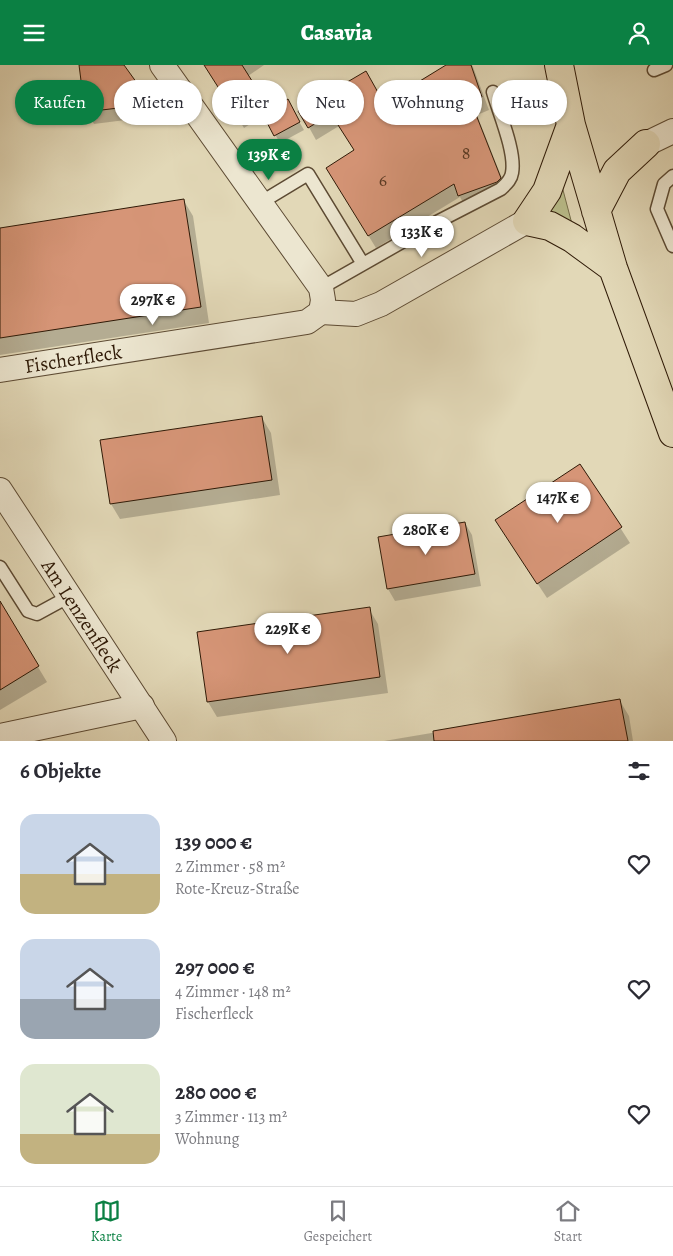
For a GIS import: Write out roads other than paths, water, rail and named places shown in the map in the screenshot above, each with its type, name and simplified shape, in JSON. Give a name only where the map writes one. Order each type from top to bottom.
[{"type":"highway","points":[[559,65],[571,125],[596,211],[614,268],[671,422]]},
{"type":"highway","points":[[571,125],[547,191],[527,221],[550,226],[572,238],[614,268]]},
{"type":"highway","points":[[596,211],[617,171],[646,144]]},
{"type":"street","points":[[162,65],[321,288],[323,300],[321,312],[356,315],[381,304],[527,221]]},
{"type":"street","points":[[646,144],[673,131]]},
{"type":"street","name":"Fischerfleck","points":[[0,370],[307,322],[321,312]]},
{"type":"street","name":"Am Lenzenfleck","points":[[0,490],[164,741]]},
{"type":"street","points":[[0,736],[142,706]]},
{"type":"lane","points":[[321,288],[437,221],[502,189],[509,181],[512,173],[512,153],[503,125]]},
{"type":"lane","points":[[260,203],[308,174],[363,264]]},
{"type":"lane","points":[[673,176],[664,184],[657,209],[673,246]]},
{"type":"lane","points":[[0,567],[28,611],[37,614],[70,596]]}]
